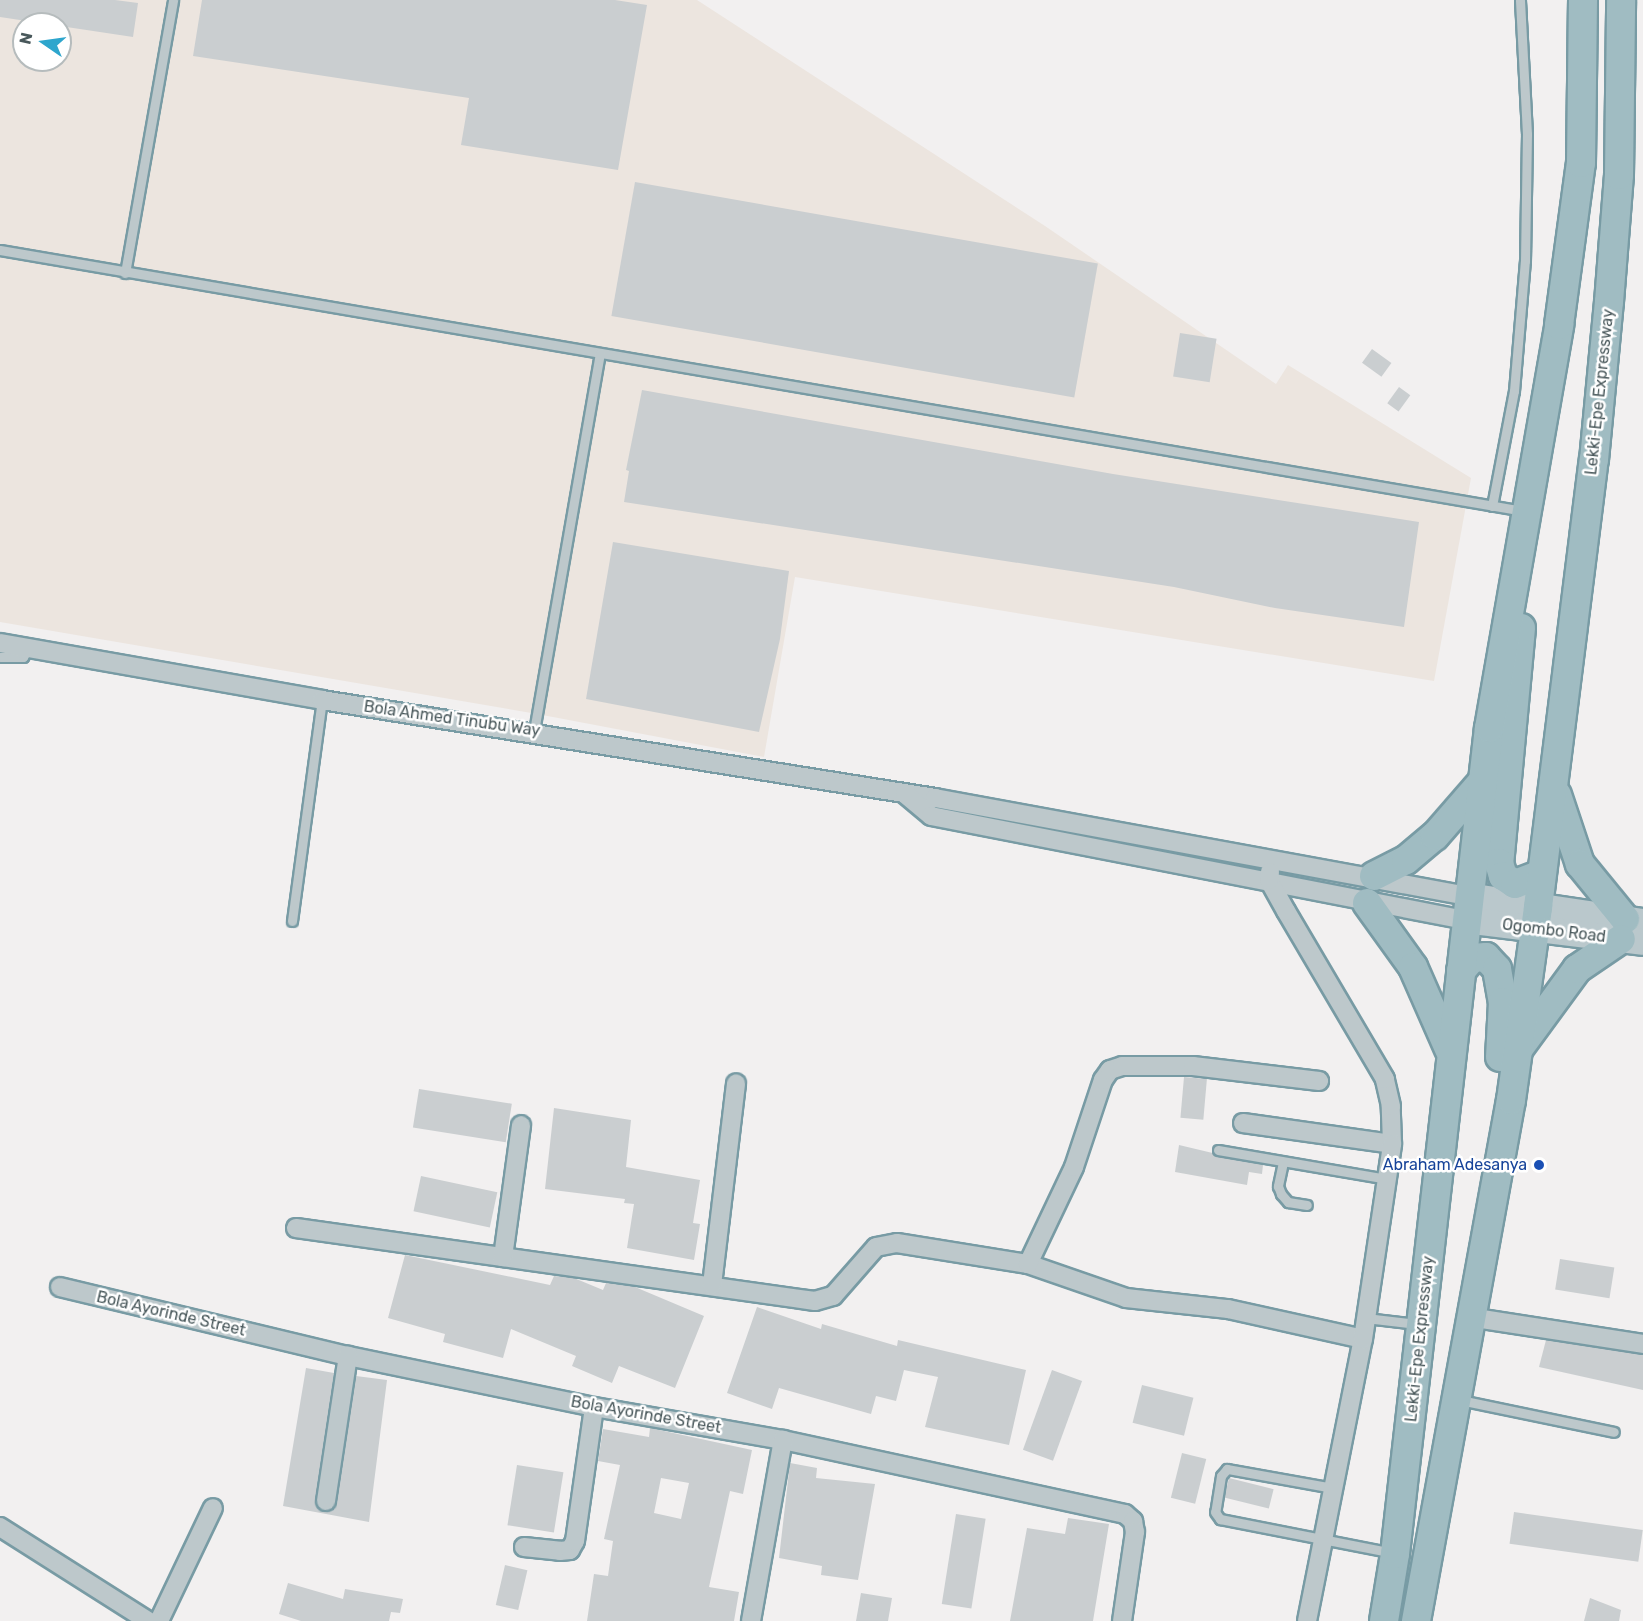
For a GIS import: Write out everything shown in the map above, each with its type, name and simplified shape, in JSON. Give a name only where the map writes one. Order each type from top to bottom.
[{"type":"highway","points":[[1541,874],[1515,884],[1503,876],[1499,863],[1521,651],[1523,522],[1559,325],[1581,163],[1583,0]]},
{"type":"highway","name":"Lekki-Epe Expressway","points":[[1482,1252],[1517,1051],[1537,918],[1609,302],[1619,175],[1621,0]]},
{"type":"highway","name":"Lekki-Epe Expressway","points":[[1384,1621],[1395,1554],[1422,1324],[1482,782],[1523,522]]},
{"type":"highway","points":[[1517,1051],[1577,969],[1633,931],[1580,864],[1569,840],[1554,781]]},
{"type":"highway","points":[[1374,876],[1406,861],[1436,836],[1482,782]]},
{"type":"highway","points":[[1367,903],[1413,967],[1452,1057]]},
{"type":"highway","points":[[1416,1621],[1482,1252],[1477,1219],[1500,1052],[1503,1002],[1501,982],[1486,957],[1472,958],[1461,971]]},
{"type":"main road","name":"Ogombo Road","points":[[1467,908],[1633,931]]},
{"type":"street","name":"Bola Ahmed Tinubu Way","points":[[0,643],[322,700],[534,731],[904,793],[1374,876],[1467,908]]},
{"type":"street","points":[[904,793],[932,816],[1269,880],[1367,903],[1467,908]]},
{"type":"street","points":[[1271,859],[1269,880],[1385,1079],[1391,1106],[1392,1144],[1363,1338],[1307,1621]]},
{"type":"street","points":[[1028,1264],[1074,1167],[1103,1080],[1110,1070],[1122,1066],[1193,1066],[1320,1081]]},
{"type":"street","points":[[712,1285],[736,1083]]},
{"type":"street","points":[[1243,1123],[1392,1144]]},
{"type":"street","points":[[503,1257],[521,1125]]},
{"type":"street","points":[[296,1228],[815,1301],[832,1296],[876,1248],[897,1243],[1028,1264],[1126,1298],[1228,1309],[1363,1338]]},
{"type":"street","name":"Bola Ayorinde Street","points":[[60,1287],[348,1356],[594,1407],[783,1440],[1125,1514],[1133,1521],[1135,1532],[1122,1621]]},
{"type":"street","points":[[1469,1317],[1643,1344]]},
{"type":"street","points":[[326,1501],[348,1356]]},
{"type":"street","points":[[524,1546],[560,1551],[570,1550],[575,1540],[594,1407]]},
{"type":"street","points":[[751,1621],[783,1440]]},
{"type":"street","points":[[159,1621],[213,1508]]},
{"type":"street","points":[[0,1527],[148,1621]]},
{"type":"lane","points":[[125,273],[174,0]]},
{"type":"lane","points":[[1492,506],[1514,391],[1525,261],[1527,134],[1520,0]]},
{"type":"lane","points":[[0,250],[1492,506],[1523,522]]},
{"type":"lane","points":[[534,731],[600,354]]},
{"type":"lane","points":[[0,657],[23,657],[28,647]]},
{"type":"lane","points":[[292,921],[322,700]]},
{"type":"lane","points":[[1218,1150],[1387,1179]]},
{"type":"lane","points":[[1283,1162],[1278,1186],[1281,1194],[1288,1202],[1306,1205]]},
{"type":"lane","points":[[1366,1318],[1422,1324]]},
{"type":"lane","points":[[1454,1399],[1614,1432]]},
{"type":"lane","points":[[1333,1488],[1227,1469],[1221,1476],[1215,1512],[1220,1519],[1395,1554]]},
{"type":"shaded area","points":[[0,0],[697,0],[1045,226],[1276,384],[1288,365],[1471,478],[1434,681],[795,577],[764,757],[537,714],[0,622]]},
{"type":"building","points":[[0,0],[115,0],[138,3],[133,37],[72,28],[72,12],[12,12],[12,19],[0,17]]},
{"type":"building","points":[[202,0],[615,0],[647,5],[618,170],[461,145],[469,98],[193,56]]},
{"type":"building","points":[[635,182],[1098,264],[1074,398],[611,316]]},
{"type":"building","points":[[1180,333],[1217,339],[1210,382],[1173,376]]},
{"type":"building","points":[[1372,349],[1391,363],[1381,377],[1362,363]]},
{"type":"building","points":[[1399,387],[1410,395],[1399,411],[1387,403]]},
{"type":"building","points":[[642,390],[1113,474],[1419,522],[1404,627],[1275,608],[1174,587],[624,502],[629,471],[626,470]]},
{"type":"building","points":[[613,542],[789,571],[780,639],[759,732],[586,699]]},
{"type":"building","points":[[1184,1077],[1207,1079],[1203,1120],[1180,1118]]},
{"type":"building","points":[[419,1089],[512,1104],[506,1142],[413,1128]]},
{"type":"building","points":[[554,1108],[631,1120],[626,1167],[700,1180],[693,1223],[700,1224],[694,1260],[627,1248],[634,1204],[624,1203],[625,1199],[545,1189]]},
{"type":"building","points":[[1179,1145],[1263,1165],[1262,1174],[1249,1172],[1247,1185],[1175,1172]]},
{"type":"building","points":[[421,1176],[497,1192],[490,1227],[414,1211]]},
{"type":"building","points":[[405,1255],[550,1285],[554,1276],[574,1278],[603,1290],[606,1283],[635,1287],[704,1316],[675,1388],[619,1366],[612,1383],[572,1366],[576,1356],[511,1329],[503,1358],[443,1342],[445,1334],[388,1318]]},
{"type":"building","points":[[1560,1259],[1614,1268],[1609,1298],[1555,1290]]},
{"type":"building","points":[[757,1307],[821,1329],[822,1324],[897,1346],[898,1340],[1026,1370],[1009,1445],[925,1427],[938,1377],[904,1370],[896,1401],[876,1396],[871,1414],[779,1388],[772,1409],[727,1393]]},
{"type":"building","points":[[1546,1340],[1643,1355],[1643,1390],[1539,1367]]},
{"type":"building","points":[[306,1368],[334,1373],[315,1499],[319,1509],[325,1512],[337,1503],[356,1376],[387,1380],[369,1522],[283,1506]]},
{"type":"building","points":[[1052,1370],[1082,1381],[1053,1461],[1023,1450]]},
{"type":"building","points":[[1142,1385],[1193,1398],[1184,1436],[1133,1423]]},
{"type":"building","points":[[650,1428],[752,1450],[743,1494],[730,1491],[709,1587],[739,1592],[734,1621],[587,1621],[594,1574],[608,1576],[613,1541],[604,1539],[620,1465],[598,1461],[603,1429],[649,1437]],"holes":[[[661,1478],[689,1483],[681,1519],[654,1513]]]},
{"type":"building","points":[[1182,1453],[1206,1459],[1195,1504],[1171,1498]]},
{"type":"building","points":[[790,1463],[817,1468],[816,1478],[875,1484],[858,1580],[821,1575],[822,1566],[779,1558]]},
{"type":"building","points":[[517,1465],[563,1472],[554,1533],[507,1525]]},
{"type":"building","points":[[1229,1478],[1274,1489],[1269,1509],[1224,1497]]},
{"type":"building","points":[[1514,1512],[1643,1530],[1638,1562],[1510,1544]]},
{"type":"building","points":[[956,1514],[986,1519],[971,1609],[942,1604]]},
{"type":"building","points":[[1068,1518],[1109,1524],[1093,1621],[1010,1621],[1027,1528],[1065,1534]]},
{"type":"building","points":[[505,1565],[527,1570],[518,1610],[496,1605]]},
{"type":"building","points":[[288,1583],[343,1599],[345,1589],[403,1599],[400,1613],[391,1612],[389,1621],[301,1621],[279,1614]]},
{"type":"building","points":[[861,1593],[892,1598],[888,1621],[856,1621]]},
{"type":"building","points":[[1590,1598],[1621,1610],[1619,1621],[1584,1621]]},
{"type":"place","name":"Abraham Adesanya","points":[[1539,1165]]}]
